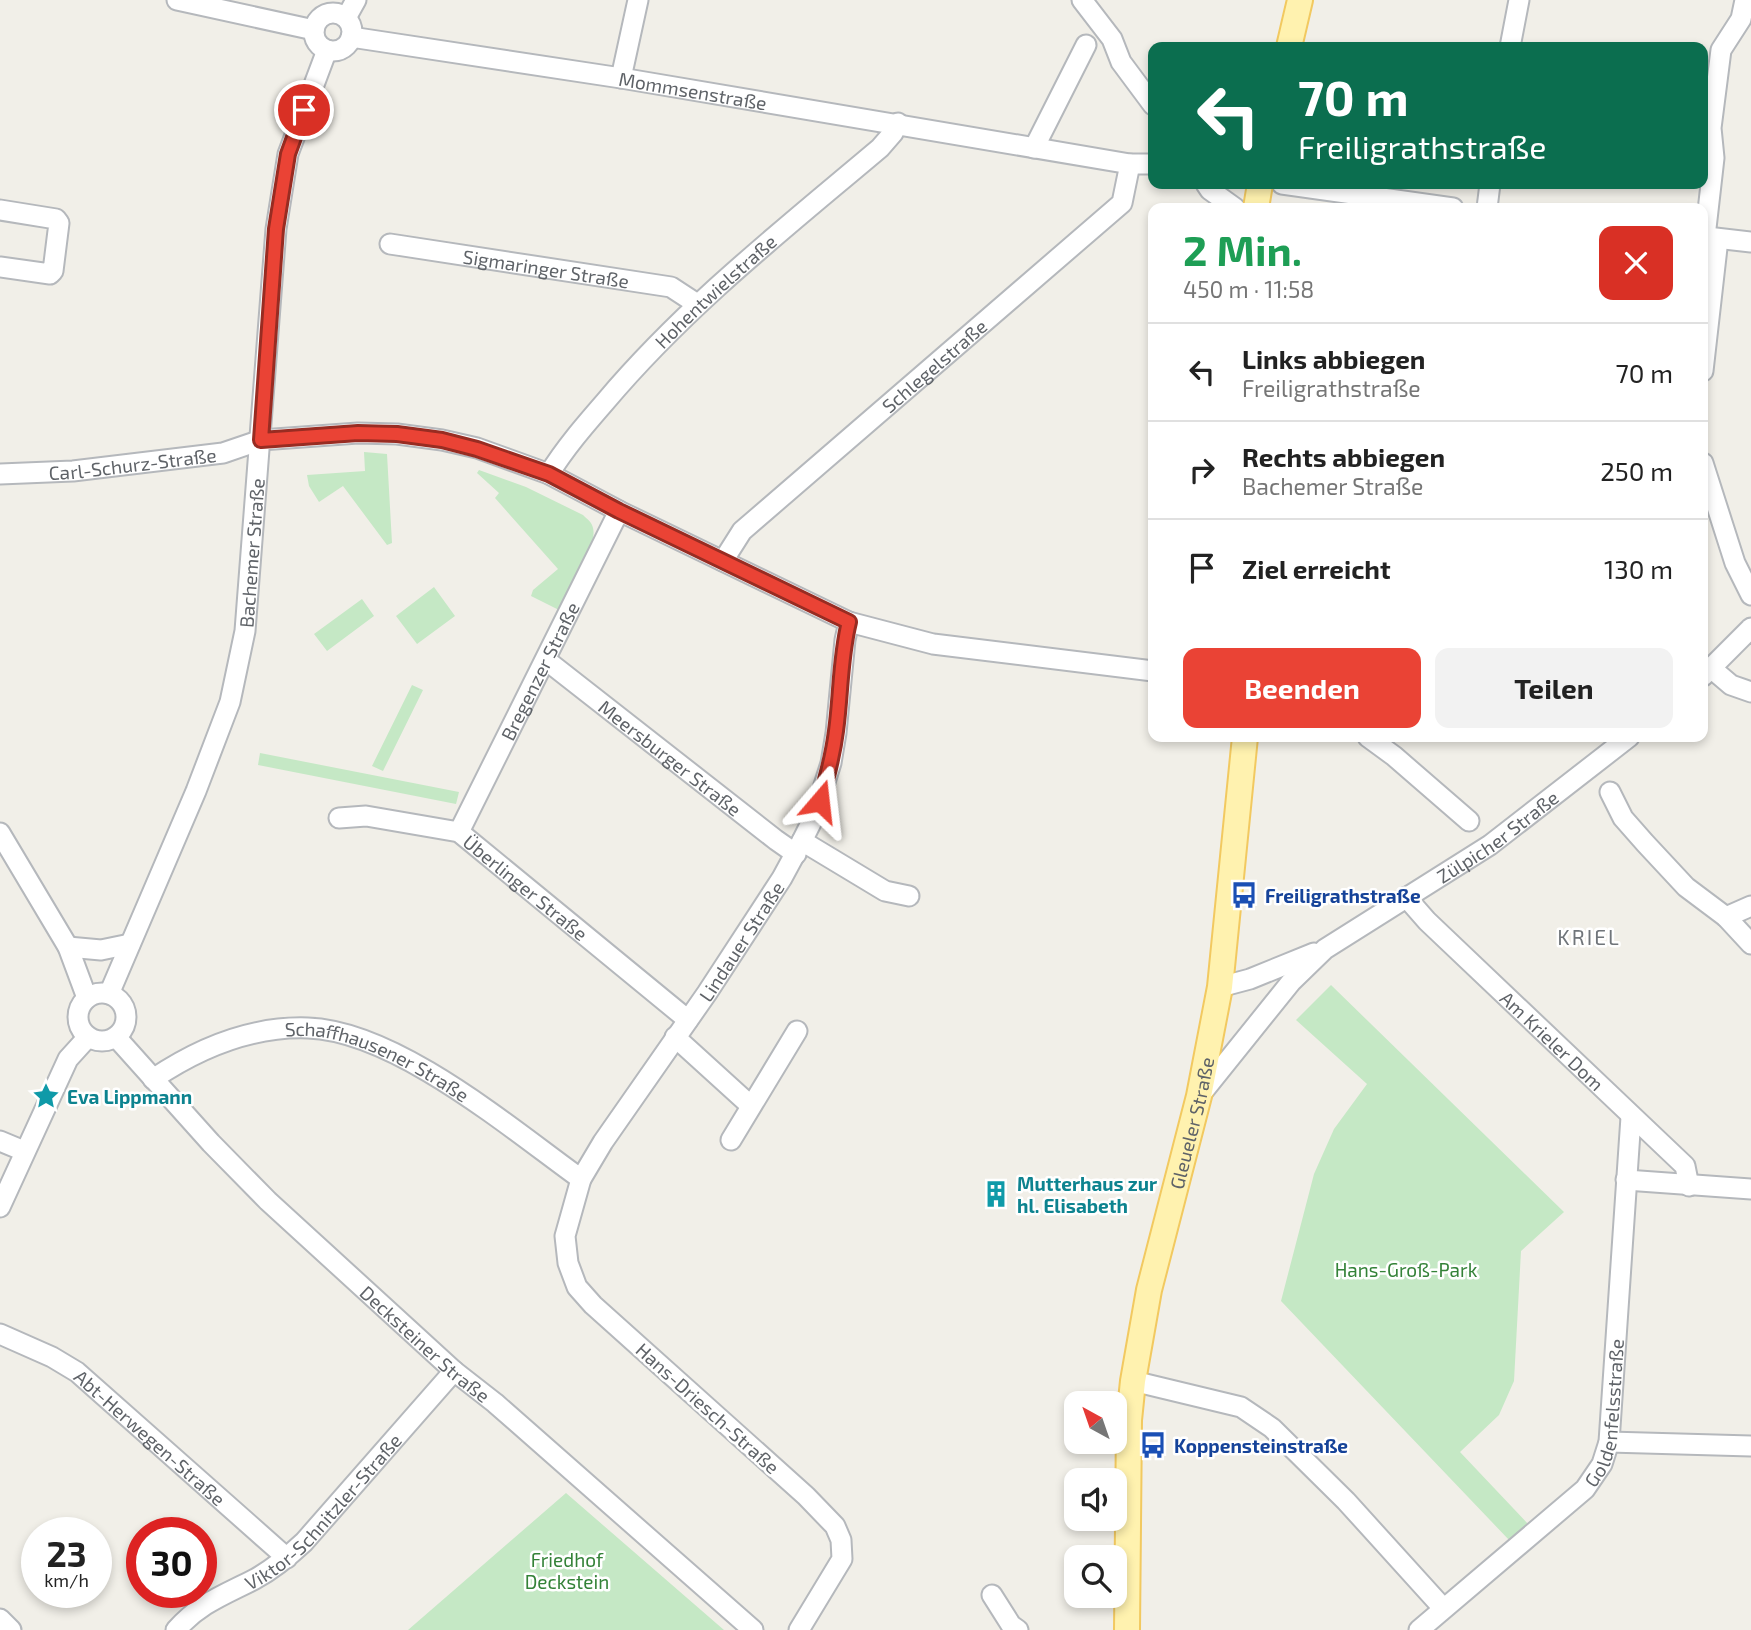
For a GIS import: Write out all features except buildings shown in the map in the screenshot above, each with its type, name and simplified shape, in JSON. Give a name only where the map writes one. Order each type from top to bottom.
[{"type":"main road","points":[[1290,42],[1300,0]]},
{"type":"main road","name":"Gleueler Straße","points":[[1127,1630],[1129,1420],[1133,1381],[1149,1290],[1199,1096],[1220,986],[1244,742]]},
{"type":"street","points":[[177,0],[314,30]]},
{"type":"street","points":[[349,27],[335,13],[329,13],[319,19],[314,30],[317,42],[327,50],[339,50],[349,43],[349,27],[356,0]]},
{"type":"street","points":[[621,78],[638,0]]},
{"type":"street","points":[[1082,0],[1112,39],[1121,62],[1148,98]]},
{"type":"street","points":[[1511,42],[1519,0]]},
{"type":"street","points":[[1745,0],[1741,19],[1721,50],[1711,128],[1713,158],[1708,238],[1751,242]]},
{"type":"street","name":"Mommsenstraße","points":[[349,27],[621,78],[1130,164],[1148,164]]},
{"type":"street","points":[[1034,148],[1086,45]]},
{"type":"street","name":"Bachemer Straße","points":[[109,995],[196,791],[230,702],[245,631],[276,229],[288,154],[327,50]]},
{"type":"street","name":"Hohentwielstraße","points":[[549,474],[563,451],[618,386],[697,304],[880,148],[898,123]]},
{"type":"street","name":"Schlegelstraße","points":[[723,561],[742,531],[1122,203],[1130,164]]},
{"type":"street","points":[[1209,189],[1229,203]]},
{"type":"street","points":[[1318,189],[1417,203]]},
{"type":"street","points":[[0,210],[56,219],[59,223],[53,271],[50,274],[0,267]]},
{"type":"street","name":"Sigmaringer Straße","points":[[390,244],[671,287],[697,304]]},
{"type":"street","points":[[261,440],[358,433],[397,434],[442,440],[477,449],[549,474],[619,511],[849,622],[933,644],[1148,670]]},
{"type":"street","name":"Carl-Schurz-Straße","points":[[0,474],[73,471],[223,453],[261,440]]},
{"type":"street","points":[[1708,479],[1735,563],[1751,595]]},
{"type":"street","name":"Bregenzer Straße","points":[[459,832],[619,511]]},
{"type":"street","name":"Lindauer Straße","points":[[581,1179],[603,1142],[688,1020],[799,847],[814,817],[831,763],[849,622]]},
{"type":"street","points":[[1708,671],[1751,628]]},
{"type":"street","name":"Meersburger Straße","points":[[546,660],[776,840],[799,847]]},
{"type":"street","points":[[1708,673],[1751,692]]},
{"type":"street","points":[[1375,742],[1469,821]]},
{"type":"street","name":"Zülpicher Straße","points":[[1220,986],[1250,979],[1325,949],[1490,845],[1623,742]]},
{"type":"street","points":[[1610,792],[1623,818],[1645,843],[1686,887],[1726,917],[1751,944]]},
{"type":"street","name":"Überlinger Straße","points":[[339,818],[366,816],[459,832],[688,1020]]},
{"type":"street","points":[[0,833],[68,947],[88,999]]},
{"type":"street","points":[[799,847],[885,891],[909,896]]},
{"type":"street","name":"Am Krieler Dom","points":[[1406,897],[1427,921],[1685,1166],[1689,1186]]},
{"type":"street","points":[[1726,917],[1751,906]]},
{"type":"street","points":[[68,947],[101,950],[130,944]]},
{"type":"street","name":"Zülpicher Straße","points":[[1199,1096],[1291,982],[1325,949]]},
{"type":"street","points":[[98,994],[109,995],[121,1003],[125,1012],[125,1023],[116,1037],[104,1041],[88,1037],[82,1030],[78,1016],[88,999],[98,994]]},
{"type":"street","name":"Schaffhausener Straße","points":[[153,1079],[206,1048],[244,1036],[309,1028],[353,1036],[391,1052],[443,1081],[581,1179]]},
{"type":"street","points":[[731,1140],[797,1031]]},
{"type":"street","points":[[0,1206],[68,1059],[88,1037]]},
{"type":"street","name":"Decksteiner Straße","points":[[116,1037],[268,1202],[454,1371],[495,1403],[752,1630]]},
{"type":"street","points":[[675,1037],[751,1106]]},
{"type":"street","name":"Goldenfelsstraße","points":[[1419,1630],[1585,1489],[1602,1464],[1609,1442],[1631,1117]]},
{"type":"street","points":[[0,1141],[24,1151]]},
{"type":"street","name":"Hans-Driesch-Straße","points":[[581,1179],[565,1236],[568,1263],[577,1287],[593,1305],[806,1496],[835,1526],[841,1540],[842,1559],[799,1630]]},
{"type":"street","points":[[1626,1180],[1751,1189]]},
{"type":"street","name":"Abt-Herwegen-Straße","points":[[0,1334],[52,1357],[77,1372],[287,1558]]},
{"type":"street","name":"Viktor-Schnitzler-Straße","points":[[176,1630],[204,1604],[257,1578],[287,1558],[454,1371]]},
{"type":"street","points":[[1133,1381],[1241,1407],[1272,1428],[1346,1501],[1443,1608]]},
{"type":"street","points":[[1609,1442],[1751,1446]]},
{"type":"street","points":[[992,1595],[1011,1625],[1018,1630]]},
{"type":"street","points":[[0,1619],[11,1630]]},
{"type":"green space","points":[[364,452],[387,454],[392,543],[387,545],[343,486],[319,502],[309,486],[307,475],[365,471]]},
{"type":"green space","points":[[479,470],[526,487],[583,515],[592,524],[591,546],[561,611],[531,596],[533,590],[558,569],[495,498],[499,493],[477,473]]},
{"type":"green space","points":[[434,587],[455,616],[417,644],[396,616]]},
{"type":"green space","points":[[362,599],[374,616],[327,651],[314,634]]},
{"type":"green space","points":[[412,685],[423,690],[383,771],[372,766]]},
{"type":"green space","points":[[260,753],[459,792],[456,804],[258,765]]},
{"type":"green space","name":"Hans-Groß-Park","points":[[1331,985],[1564,1212],[1521,1251],[1514,1381],[1499,1415],[1460,1452],[1529,1525],[1510,1541],[1281,1301],[1314,1174],[1334,1129],[1367,1084],[1296,1020]]},
{"type":"green space","name":"Friedhof Deckstein","points":[[566,1493],[724,1630],[408,1630]]},
{"type":"place","name":"Freiligrathstraße","points":[[1244,895]]},
{"type":"place","name":"Eva Lippmann","points":[[46,1096]]},
{"type":"place","name":"Mutterhaus zur hl. Elisabeth","points":[[996,1194]]},
{"type":"place","name":"Koppensteinstraße","points":[[1153,1445]]},
{"type":"district","name":"KRIEL","points":[[1589,936]]},
{"type":"route","points":[[304,110],[288,154],[276,229],[261,440],[358,433],[397,434],[442,440],[477,449],[549,474],[619,511],[849,622],[836,733],[820,801]]}]
